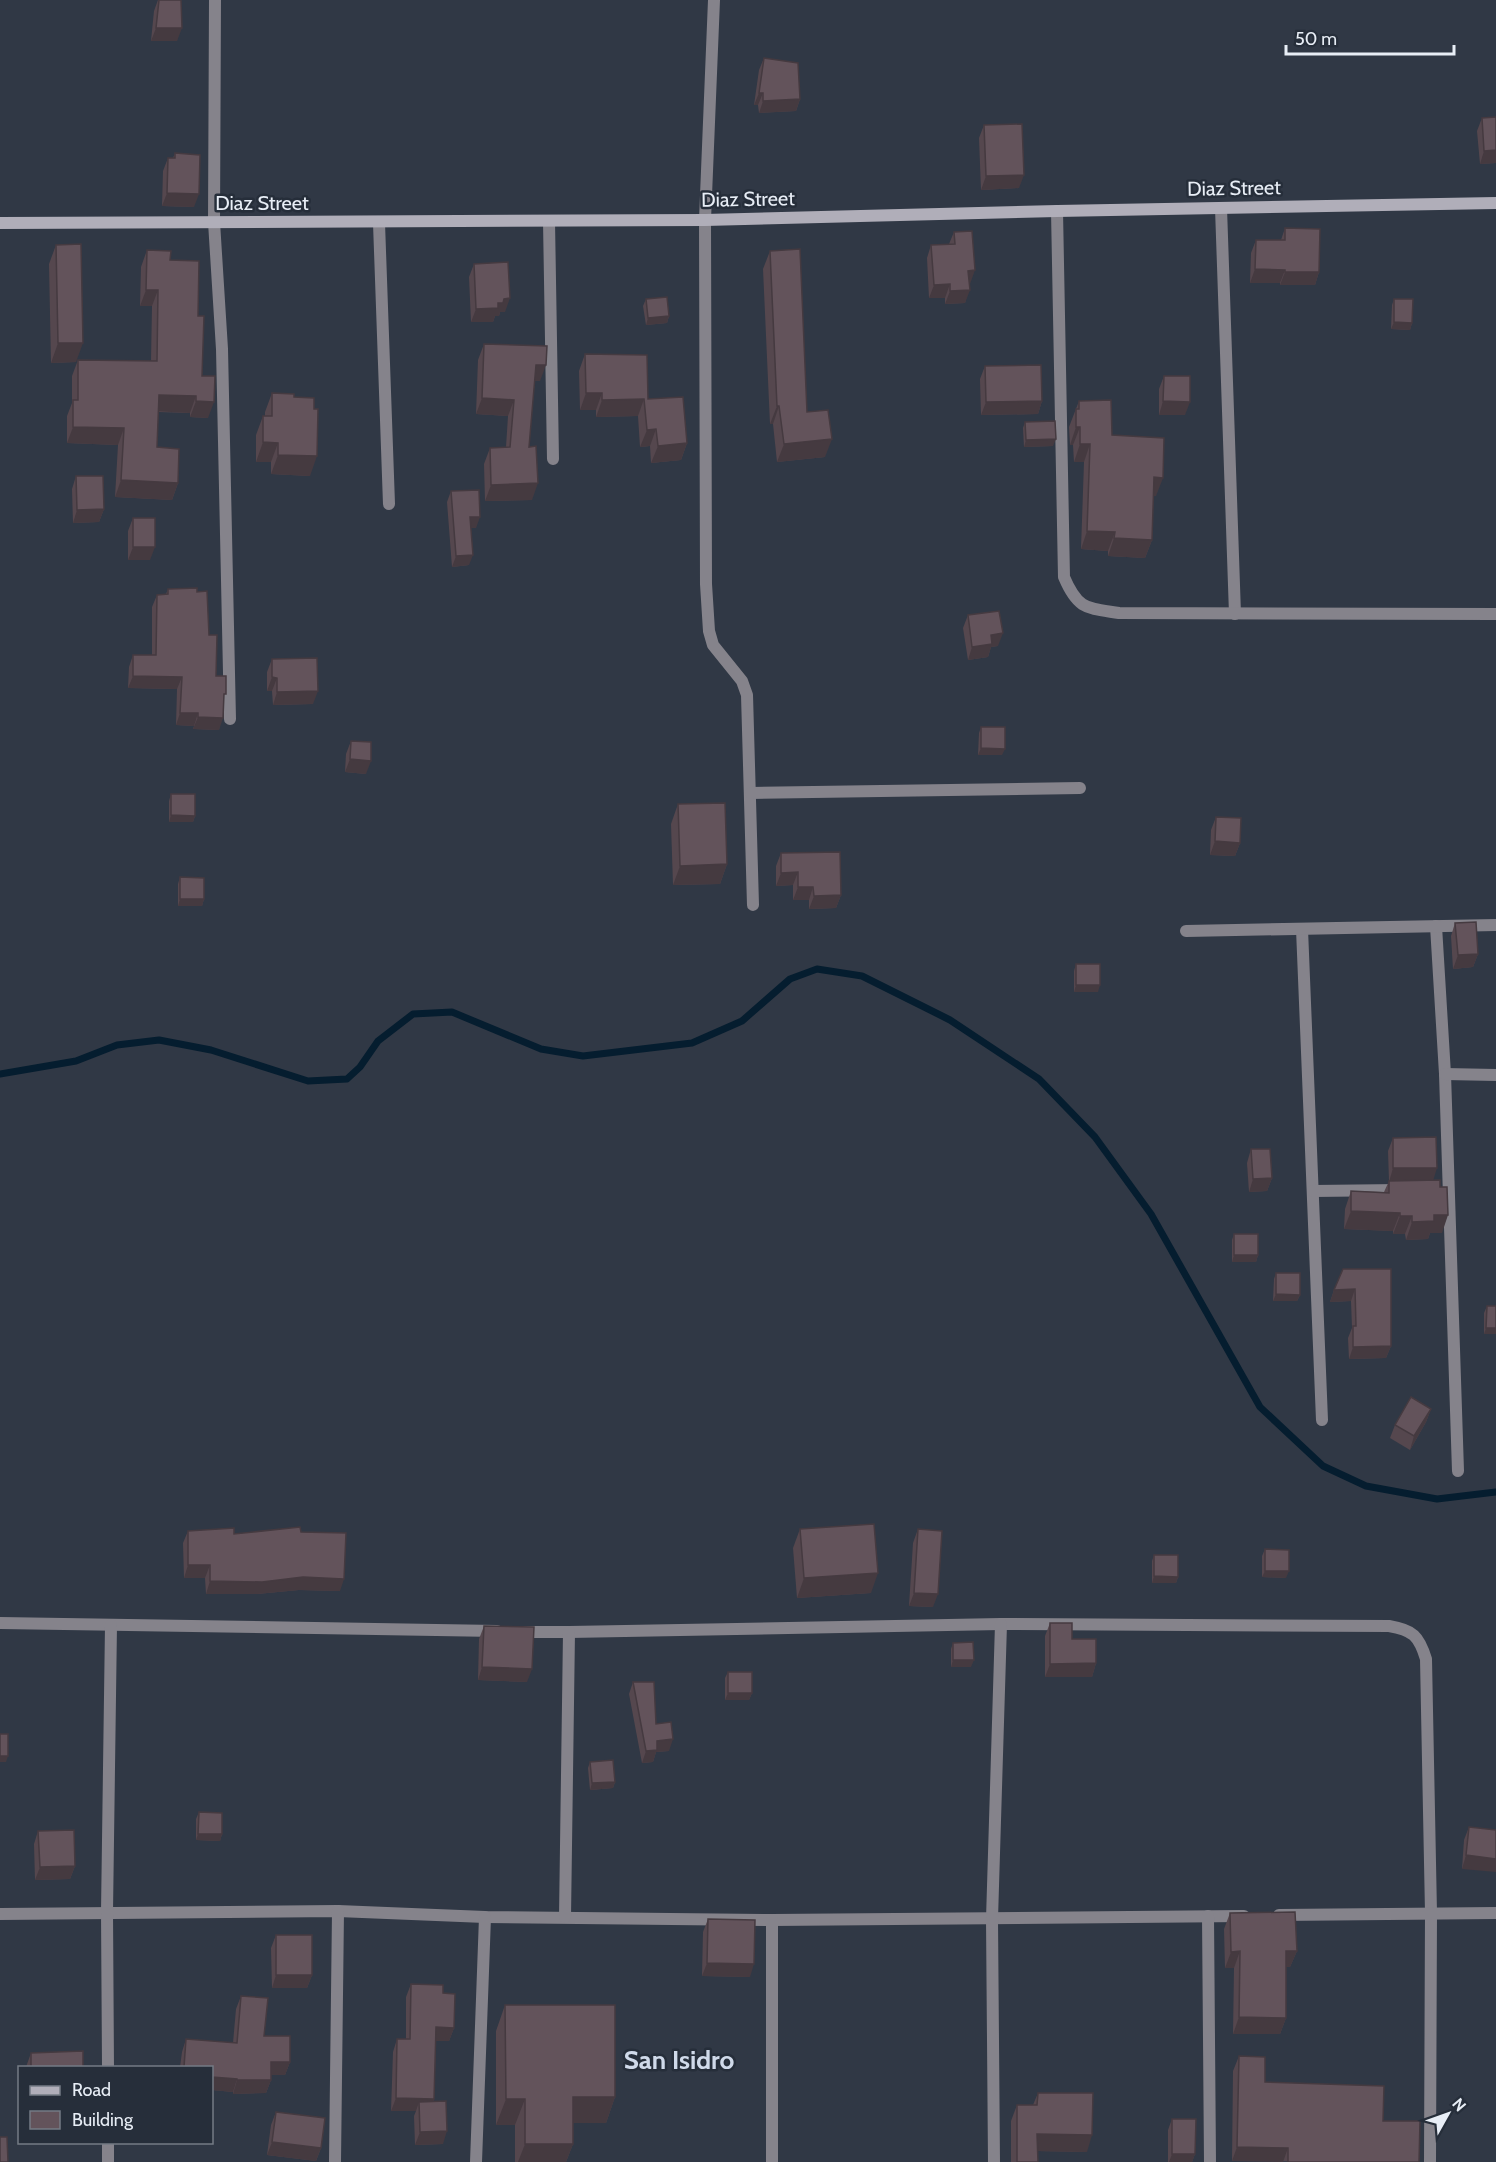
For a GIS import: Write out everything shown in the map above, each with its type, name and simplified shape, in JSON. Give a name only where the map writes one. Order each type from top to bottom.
[{"type":"main road","name":"Diaz Street","points":[[0,224],[705,220],[1496,203]]},
{"type":"street","points":[[215,0],[214,222],[222,349],[230,719]]},
{"type":"street","points":[[714,0],[705,220],[708,631],[712,645],[742,681],[747,695],[753,905]]},
{"type":"street","points":[[1221,208],[1235,614]]},
{"type":"street","points":[[1057,211],[1064,577],[1072,597],[1090,609],[1119,614],[1496,614]]},
{"type":"street","points":[[549,221],[554,459]]},
{"type":"street","points":[[379,223],[389,504]]},
{"type":"street","points":[[751,793],[1080,788]]},
{"type":"street","points":[[1436,926],[1445,1074],[1443,1189],[1458,1471]]},
{"type":"street","points":[[1186,931],[1496,926]]},
{"type":"street","points":[[1302,929],[1322,1420]]},
{"type":"street","points":[[1445,1074],[1496,1075]]},
{"type":"street","points":[[1313,1191],[1415,1190]]},
{"type":"street","points":[[0,1623],[569,1632],[1001,1624],[1389,1626],[1403,1628],[1414,1634],[1421,1643],[1426,1659],[1431,1913],[1430,2162]]},
{"type":"street","points":[[994,2162],[992,1919],[1001,1624]]},
{"type":"street","points":[[108,2066],[107,1912],[111,1625]]},
{"type":"street","points":[[565,1917],[569,1632]]},
{"type":"street","points":[[0,1914],[338,1911],[485,1917],[772,1920],[1496,1913]]},
{"type":"street","points":[[335,2162],[338,1911]]},
{"type":"street","points":[[1208,1916],[1210,2162]]},
{"type":"street","points":[[476,2162],[485,1917]]},
{"type":"street","points":[[772,1920],[772,2162]]},
{"type":"street","points":[[108,2144],[108,2162]]},
{"type":"building","points":[[159,0],[181,0],[182,28],[156,28]]},
{"type":"building","points":[[764,58],[798,63],[800,99],[763,101],[763,93],[759,93]]},
{"type":"building","points":[[1496,117],[1496,150],[1484,151],[1482,118]]},
{"type":"building","points":[[1022,124],[1024,175],[986,176],[984,125]]},
{"type":"building","points":[[175,153],[200,155],[199,194],[167,193],[168,158],[175,158]]},
{"type":"building","points":[[1285,228],[1320,229],[1319,272],[1255,269],[1256,240],[1285,240]]},
{"type":"building","points":[[972,231],[975,270],[968,271],[970,290],[950,291],[950,284],[934,285],[931,245],[955,244],[954,232]]},
{"type":"building","points":[[81,244],[83,343],[58,343],[56,245]]},
{"type":"building","points":[[800,249],[807,412],[828,410],[832,439],[784,444],[779,406],[777,406],[770,251]]},
{"type":"building","points":[[147,250],[171,251],[170,260],[199,261],[198,316],[204,316],[202,376],[215,376],[214,402],[196,401],[196,396],[159,395],[157,447],[179,449],[178,483],[121,480],[124,428],[73,427],[73,400],[78,400],[78,360],[157,361],[158,290],[146,290]]},
{"type":"building","points":[[508,262],[510,298],[504,299],[503,303],[498,303],[498,308],[476,309],[474,264]]},
{"type":"building","points":[[667,297],[669,316],[648,318],[646,299]]},
{"type":"building","points":[[1394,299],[1413,299],[1412,323],[1394,322]]},
{"type":"building","points":[[484,344],[547,346],[546,365],[536,365],[529,447],[536,446],[538,483],[491,485],[490,448],[510,447],[514,400],[482,398]]},
{"type":"building","points":[[585,354],[647,355],[648,399],[683,397],[687,443],[658,446],[656,429],[647,430],[644,399],[602,400],[602,393],[586,393]]},
{"type":"building","points":[[1041,365],[1042,401],[986,402],[985,366]]},
{"type":"building","points":[[1164,376],[1190,376],[1190,402],[1163,401]]},
{"type":"building","points":[[272,393],[314,398],[314,409],[318,409],[317,456],[278,455],[278,443],[263,442],[263,416],[272,416]]},
{"type":"building","points":[[1111,400],[1112,435],[1164,438],[1163,478],[1154,477],[1152,540],[1114,538],[1115,532],[1087,531],[1090,444],[1080,444],[1080,427],[1076,427],[1076,409],[1079,409],[1079,401]]},
{"type":"building","points":[[1055,421],[1056,439],[1026,440],[1025,422]]},
{"type":"building","points":[[76,476],[103,476],[104,509],[77,510]]},
{"type":"building","points":[[479,490],[480,517],[470,517],[473,555],[456,556],[451,491]]},
{"type":"building","points":[[133,518],[155,518],[155,547],[133,547]]},
{"type":"building","points":[[197,588],[197,592],[207,591],[209,635],[217,635],[216,676],[226,676],[223,718],[198,717],[198,713],[180,713],[182,677],[133,676],[133,655],[156,655],[157,595],[168,594],[168,589]]},
{"type":"building","points":[[999,611],[1003,633],[991,635],[992,644],[972,647],[968,615]]},
{"type":"building","points":[[317,658],[318,691],[277,692],[277,678],[272,677],[272,659]]},
{"type":"building","points":[[981,727],[1005,727],[1005,749],[981,748]]},
{"type":"building","points":[[351,741],[371,742],[371,761],[350,759]]},
{"type":"building","points":[[171,794],[195,794],[195,816],[171,815]]},
{"type":"building","points":[[725,803],[727,864],[680,866],[678,804]]},
{"type":"building","points":[[1216,817],[1241,818],[1240,843],[1215,841]]},
{"type":"building","points":[[840,852],[841,895],[814,896],[813,887],[798,887],[798,872],[781,873],[781,853]]},
{"type":"building","points":[[180,877],[204,878],[204,899],[180,899]]},
{"type":"building","points":[[1476,922],[1478,954],[1458,955],[1455,923]]},
{"type":"building","points":[[1076,964],[1100,964],[1100,985],[1076,985]]},
{"type":"building","points":[[1436,1137],[1437,1168],[1393,1168],[1393,1138]]},
{"type":"building","points":[[1251,1149],[1270,1149],[1272,1178],[1253,1179]]},
{"type":"building","points":[[1440,1180],[1440,1187],[1447,1187],[1448,1215],[1434,1215],[1434,1221],[1412,1222],[1412,1216],[1400,1216],[1400,1213],[1351,1211],[1351,1191],[1389,1193],[1389,1181]]},
{"type":"building","points":[[1234,1234],[1258,1234],[1258,1255],[1234,1255]]},
{"type":"building","points":[[1343,1269],[1391,1269],[1391,1346],[1353,1347],[1353,1326],[1356,1326],[1355,1289],[1334,1290]]},
{"type":"building","points":[[1276,1273],[1300,1273],[1300,1295],[1276,1294]]},
{"type":"building","points":[[1487,1306],[1496,1306],[1496,1328],[1486,1328]]},
{"type":"building","points":[[1411,1397],[1431,1409],[1414,1436],[1395,1425]]},
{"type":"building","points":[[874,1524],[878,1573],[804,1578],[800,1529]]},
{"type":"building","points":[[300,1527],[301,1532],[346,1533],[344,1579],[303,1577],[262,1582],[210,1581],[210,1565],[188,1565],[188,1531],[234,1528],[234,1534]]},
{"type":"building","points":[[918,1529],[942,1531],[938,1594],[914,1593]]},
{"type":"building","points":[[1265,1549],[1289,1550],[1289,1571],[1265,1571]]},
{"type":"building","points":[[1154,1555],[1178,1555],[1178,1577],[1154,1576]]},
{"type":"building","points":[[1050,1623],[1072,1623],[1072,1639],[1096,1639],[1096,1663],[1050,1664]]},
{"type":"building","points":[[484,1626],[534,1627],[532,1669],[482,1667]]},
{"type":"building","points":[[973,1642],[974,1660],[953,1660],[953,1643]]},
{"type":"building","points":[[728,1672],[752,1672],[752,1693],[728,1693]]},
{"type":"building","points":[[633,1682],[654,1682],[656,1724],[671,1722],[673,1739],[657,1741],[657,1750],[646,1751]]},
{"type":"building","points":[[0,1734],[8,1734],[8,1756],[0,1756]]},
{"type":"building","points":[[613,1760],[615,1782],[592,1783],[590,1762]]},
{"type":"building","points":[[199,1812],[222,1813],[222,1834],[198,1834]]},
{"type":"building","points":[[1469,1827],[1496,1830],[1496,1859],[1466,1855]]},
{"type":"building","points":[[74,1830],[75,1866],[40,1867],[38,1831]]},
{"type":"building","points":[[1295,1912],[1297,1951],[1286,1951],[1286,2018],[1239,2017],[1240,1951],[1231,1952],[1230,1913]]},
{"type":"building","points":[[708,1919],[755,1920],[754,1964],[707,1963]]},
{"type":"building","points":[[276,1935],[312,1935],[312,1975],[276,1975]]},
{"type":"building","points":[[411,1984],[443,1985],[443,1993],[455,1994],[454,2028],[436,2027],[434,2099],[396,2098],[397,2039],[410,2039]]},
{"type":"building","points":[[241,1996],[268,1998],[264,2036],[290,2036],[290,2062],[271,2062],[271,2080],[213,2077],[213,2066],[184,2066],[186,2039],[237,2043]]},
{"type":"building","points":[[505,2005],[615,2005],[615,2097],[573,2097],[573,2144],[525,2144],[525,2099],[506,2099]]},
{"type":"building","points":[[83,2051],[83,2066],[31,2066],[31,2053]]},
{"type":"building","points":[[1239,2056],[1265,2057],[1265,2082],[1384,2086],[1383,2121],[1420,2121],[1419,2162],[1288,2162],[1288,2148],[1237,2147]]},
{"type":"building","points":[[1038,2093],[1093,2093],[1092,2135],[1037,2134],[1038,2162],[1017,2162],[1017,2105],[1037,2105]]},
{"type":"building","points":[[446,2101],[447,2131],[420,2132],[419,2102]]},
{"type":"building","points":[[276,2112],[325,2118],[321,2148],[272,2142]]},
{"type":"building","points":[[1172,2119],[1196,2119],[1195,2154],[1172,2154]]},
{"type":"building","points":[[0,2137],[7,2137],[8,2162],[0,2162]]},
{"type":"waterway","points":[[0,1074],[76,1061],[117,1045],[159,1040],[211,1050],[308,1081],[347,1079],[360,1067],[378,1041],[413,1014],[452,1012],[541,1049],[583,1056],[692,1043],[742,1021],[790,979],[817,969],[862,976],[950,1020],[1039,1079],[1095,1137],[1151,1214],[1260,1407],[1323,1466],[1366,1486],[1437,1499],[1496,1492]]},
{"type":"district","name":"San Isidro","points":[[679,2060]]}]
